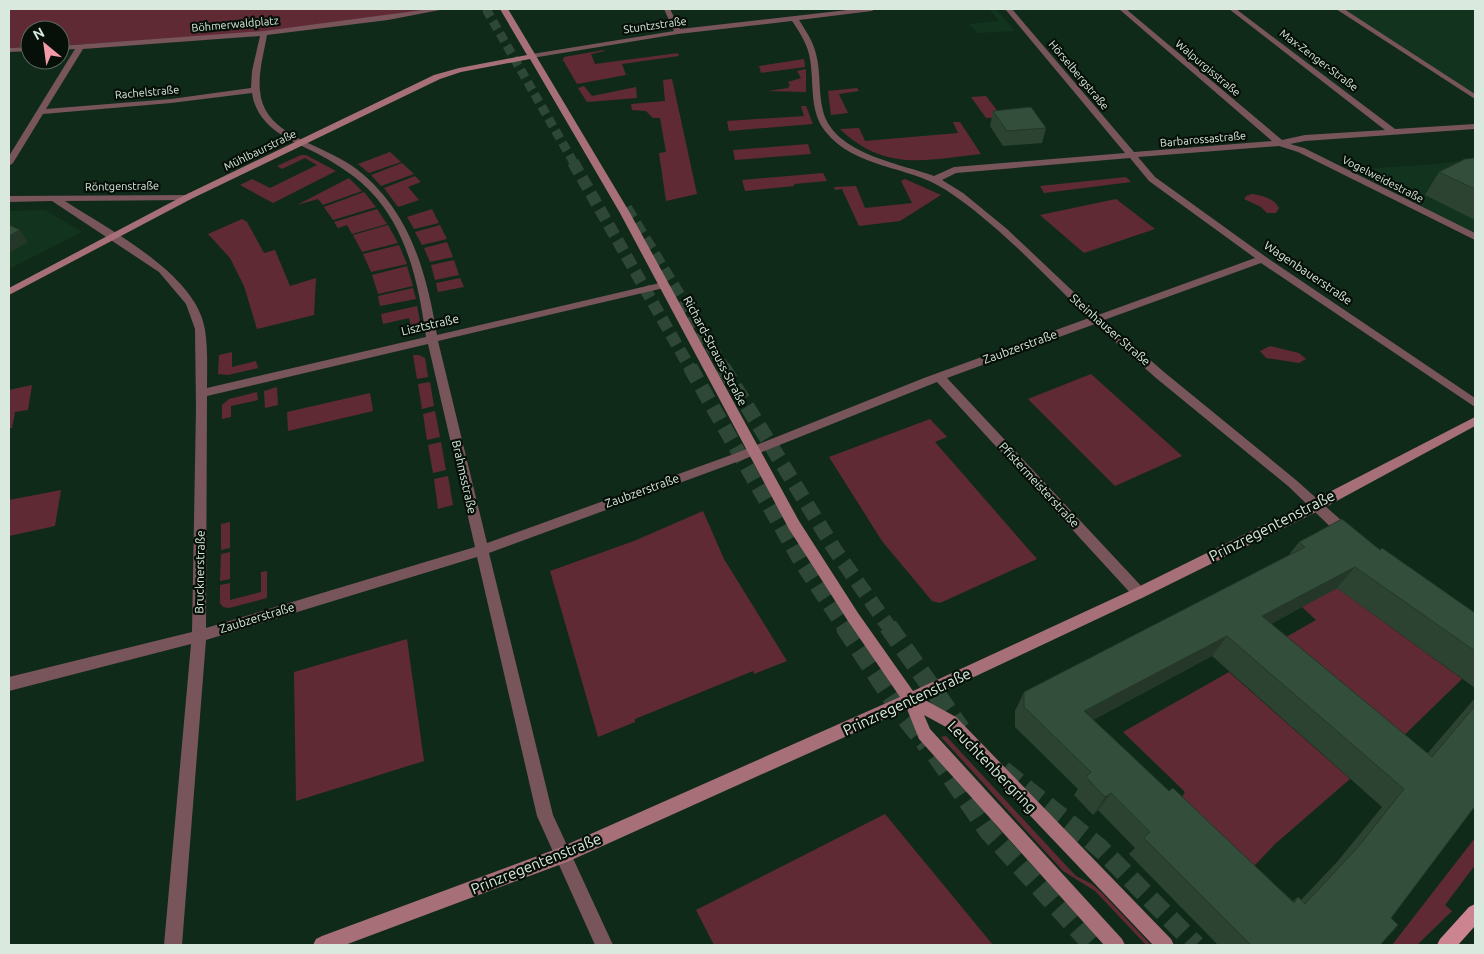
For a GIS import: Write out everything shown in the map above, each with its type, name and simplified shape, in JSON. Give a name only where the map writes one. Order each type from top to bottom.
[{"type":"main road","name":"Richard-Strauss-Straße","points":[[504,9],[625,213],[794,525],[853,617],[911,700]]},
{"type":"main road","name":"Mühlbaurstraße","points":[[9,292],[188,197],[437,77],[459,70],[532,56]]},
{"type":"main road","name":"Prinzregentenstraße","points":[[322,945],[561,856],[911,700],[1139,593],[1315,506],[1475,421]]},
{"type":"main road","name":"Leuchtenbergring","points":[[911,700],[924,734],[1116,945]]},
{"type":"main road","name":"Leuchtenbergring","points":[[911,700],[951,722],[1165,945]]},
{"type":"main road","points":[[1446,945],[1475,913]]},
{"type":"street","name":"Böhmerwaldplatz","points":[[70,48],[264,33],[369,21],[441,9]]},
{"type":"street","points":[[667,9],[678,32]]},
{"type":"street","name":"Stuntzstraße","points":[[532,56],[678,32],[872,9]]},
{"type":"street","name":"Hörselbergstraße","points":[[1008,9],[1133,156]]},
{"type":"street","name":"Walpurgisstraße","points":[[1122,9],[1280,144]]},
{"type":"street","name":"Max-Zenger-Straße","points":[[1232,9],[1392,131]]},
{"type":"street","points":[[1340,9],[1475,97]]},
{"type":"street","name":"Steinhauser Straße","points":[[794,18],[805,34],[815,64],[819,112],[829,129],[846,146],[886,166],[934,180],[948,187],[978,210],[1097,319],[1294,484],[1315,506],[1357,542]]},
{"type":"street","points":[[254,90],[264,33]]},
{"type":"street","points":[[9,163],[80,47]]},
{"type":"street","name":"Rachelstraße","points":[[41,112],[171,101],[254,90]]},
{"type":"street","name":"Brahmsstraße","points":[[254,90],[260,108],[272,125],[351,169],[367,182],[391,210],[405,234],[421,275],[426,294],[432,339],[545,816],[561,856],[604,945]]},
{"type":"street","name":"Barbarossastraße","points":[[934,180],[954,170],[1280,144],[1305,138],[1475,126]]},
{"type":"street","name":"Vogelweidestraße","points":[[1280,144],[1301,150],[1475,237]]},
{"type":"street","name":"Wagenbauerstraße","points":[[1133,156],[1152,180],[1169,194],[1475,403]]},
{"type":"street","name":"Röntgenstraße","points":[[9,199],[188,197]]},
{"type":"street","points":[[55,199],[113,236]]},
{"type":"street","name":"Brucknerstraße","points":[[113,236],[163,270],[191,303],[200,329],[202,393],[199,636],[173,945]]},
{"type":"street","name":"Zaubzerstraße","points":[[9,684],[199,636],[482,550],[753,451],[939,377],[1262,258]]},
{"type":"street","name":"Lisztstraße","points":[[202,393],[664,284]]},
{"type":"street","name":"Pfistermeisterstraße","points":[[939,377],[1139,593]]},
{"type":"shaded area","points":[[9,9],[436,10],[263,32],[70,45],[70,20],[20,20],[20,47],[9,48]]},
{"type":"shaded area","points":[[989,9],[996,9],[1015,31],[978,33],[969,24],[999,21]]},
{"type":"shaded area","points":[[1338,9],[1475,9],[1475,98]]},
{"type":"shaded area","points":[[604,50],[591,54],[595,64],[678,53],[679,56],[622,64],[626,75],[577,84],[563,60],[564,57]]},
{"type":"shaded area","points":[[804,59],[805,67],[761,73],[759,66]]},
{"type":"shaded area","points":[[806,69],[806,92],[768,91],[788,88],[790,85],[788,82],[801,78],[797,71]]},
{"type":"shaded area","points":[[672,79],[697,194],[666,201],[659,153],[666,152],[660,118],[653,118],[646,111],[632,110],[631,104],[665,101],[663,80]]},
{"type":"shaded area","points":[[584,86],[592,96],[636,87],[637,98],[587,102],[578,88]]},
{"type":"shaded area","points":[[857,88],[859,91],[839,94],[848,113],[831,115],[828,91]]},
{"type":"shaded area","points":[[986,96],[1002,117],[986,118],[971,97]]},
{"type":"shaded area","points":[[801,106],[806,106],[813,124],[729,131],[727,121],[804,116]]},
{"type":"shaded area","points":[[953,122],[960,122],[981,154],[924,160],[890,157],[873,152],[857,143],[840,129],[859,128],[865,141],[958,133]]},
{"type":"shaded area","points":[[808,144],[811,154],[735,160],[733,150]]},
{"type":"shaded area","points":[[390,152],[401,162],[369,173],[358,164]]},
{"type":"shaded area","points":[[301,155],[306,155],[336,171],[273,203],[240,185],[252,179],[270,188],[317,165],[305,158],[282,169],[277,166]]},
{"type":"shaded area","points":[[1475,157],[1475,233],[1346,170],[1437,164],[1470,160]]},
{"type":"shaded area","points":[[402,163],[414,174],[381,186],[371,175]]},
{"type":"shaded area","points":[[823,173],[827,181],[745,191],[742,180]]},
{"type":"shaded area","points":[[415,176],[421,182],[408,187],[419,200],[398,207],[384,188]]},
{"type":"shaded area","points":[[1126,177],[1131,182],[1044,193],[1040,186]]},
{"type":"shaded area","points":[[349,178],[362,191],[323,205],[318,199],[297,205]]},
{"type":"shaded area","points":[[905,179],[941,195],[900,221],[859,226],[842,189],[835,190],[834,187],[856,186],[865,208],[912,203],[901,181]]},
{"type":"shaded area","points":[[364,192],[376,207],[333,220],[324,207]]},
{"type":"shaded area","points":[[1252,194],[1274,202],[1279,208],[1276,213],[1267,213],[1261,207],[1244,199]]},
{"type":"shaded area","points":[[1116,199],[1155,229],[1084,253],[1040,215]]},
{"type":"shaded area","points":[[377,209],[387,224],[352,234],[347,225],[338,228],[334,222]]},
{"type":"shaded area","points":[[432,209],[439,223],[414,229],[407,217]]},
{"type":"shaded area","points":[[45,210],[82,232],[9,269],[9,211]]},
{"type":"shaded area","points":[[242,219],[247,222],[264,253],[275,250],[290,286],[316,278],[314,315],[257,329],[244,286],[230,258],[208,234]]},
{"type":"shaded area","points":[[388,225],[398,243],[362,252],[353,235]]},
{"type":"shaded area","points":[[440,225],[447,239],[422,245],[415,232]]},
{"type":"shaded area","points":[[447,242],[453,257],[430,262],[424,248]]},
{"type":"shaded area","points":[[399,245],[407,264],[371,272],[363,254]]},
{"type":"shaded area","points":[[454,260],[459,275],[435,280],[431,265]]},
{"type":"shaded area","points":[[407,266],[413,286],[378,294],[372,275]]},
{"type":"shaded area","points":[[460,278],[464,287],[438,292],[436,283]]},
{"type":"shaded area","points":[[413,288],[416,299],[380,306],[378,296]]},
{"type":"shaded area","points":[[417,306],[420,321],[413,333],[409,318],[383,324],[381,314]]},
{"type":"shaded area","points":[[1270,346],[1299,353],[1306,359],[1299,363],[1266,358],[1260,351]]},
{"type":"shaded area","points":[[232,352],[232,367],[256,361],[258,368],[228,375],[218,374],[219,355]]},
{"type":"shaded area","points":[[413,355],[425,358],[428,377],[417,379]]},
{"type":"shaded area","points":[[1091,374],[1182,456],[1115,486],[1028,399]]},
{"type":"shaded area","points":[[430,382],[434,406],[422,409],[418,384]]},
{"type":"shaded area","points":[[32,385],[28,410],[15,412],[12,428],[9,428],[9,390]]},
{"type":"shaded area","points":[[277,387],[278,405],[265,408],[264,391]]},
{"type":"shaded area","points":[[257,392],[258,400],[231,406],[231,417],[222,419],[222,405],[229,399]]},
{"type":"shaded area","points":[[370,393],[373,411],[288,431],[287,412]]},
{"type":"shaded area","points":[[435,411],[440,437],[427,440],[423,414]]},
{"type":"shaded area","points":[[930,419],[947,437],[935,442],[1037,559],[940,603],[932,601],[882,541],[829,457]]},
{"type":"shaded area","points":[[441,442],[446,470],[433,473],[428,445]]},
{"type":"shaded area","points":[[448,476],[453,505],[438,509],[434,479]]},
{"type":"shaded area","points":[[61,490],[55,526],[9,536],[9,500]]},
{"type":"shaded area","points":[[703,511],[724,559],[787,661],[754,674],[753,671],[635,719],[635,722],[598,737],[550,571],[634,541]]},
{"type":"shaded area","points":[[230,522],[230,548],[221,550],[221,524]]},
{"type":"shaded area","points":[[230,552],[230,579],[220,581],[221,554]]},
{"type":"shaded area","points":[[267,571],[267,598],[229,608],[223,607],[220,603],[220,585],[230,583],[230,600],[261,592],[261,572]]},
{"type":"shaded area","points":[[1337,588],[1462,679],[1394,745],[1274,644],[1316,620],[1302,607]]},
{"type":"shaded area","points":[[407,639],[424,761],[296,801],[294,672]]},
{"type":"shaded area","points":[[1229,672],[1350,779],[1275,844],[1238,883],[1170,817],[1185,792],[1123,732]]},
{"type":"shaded area","points":[[946,736],[1076,876],[1092,884],[1102,893],[1151,945],[1146,945],[1095,891],[1063,871],[941,737]]},
{"type":"shaded area","points":[[885,814],[993,945],[714,945],[696,910]]},
{"type":"shaded area","points":[[1475,838],[1475,865],[1445,905],[1452,911],[1417,945],[1392,945]]},
{"type":"building","points":[[1031,107],[1046,128],[1007,131],[993,111]]},
{"type":"building","points":[[1475,158],[1475,189],[1439,172],[1465,159]]},
{"type":"building","points":[[9,225],[20,230],[9,236]]},
{"type":"building","points":[[1342,519],[1380,550],[1382,548],[1475,613],[1475,651],[1355,567],[1262,616],[1432,757],[1475,706],[1475,806],[1391,918],[1398,925],[1380,945],[1251,945],[1144,838],[1150,832],[1111,793],[1105,797],[1086,777],[1091,772],[1024,707],[1024,692],[1305,547],[1299,542]],"holes":[[[1227,636],[1404,789],[1359,846],[1305,904],[1298,897],[1294,903],[1173,788],[1169,791],[1084,711]]]},
{"type":"tunnel","points":[[486,9],[574,163]]},
{"type":"tunnel","points":[[573,162],[690,368]]},
{"type":"tunnel","points":[[626,208],[724,368]]},
{"type":"tunnel","points":[[690,367],[801,562],[844,627]]},
{"type":"tunnel","points":[[723,367],[835,550],[889,627]]},
{"type":"tunnel","points":[[844,626],[904,716],[927,745]]},
{"type":"tunnel","points":[[888,626],[961,729]]},
{"type":"tunnel","points":[[936,755],[988,831],[1092,945]]},
{"type":"tunnel","points":[[1003,770],[1100,848],[1196,945]]}]
